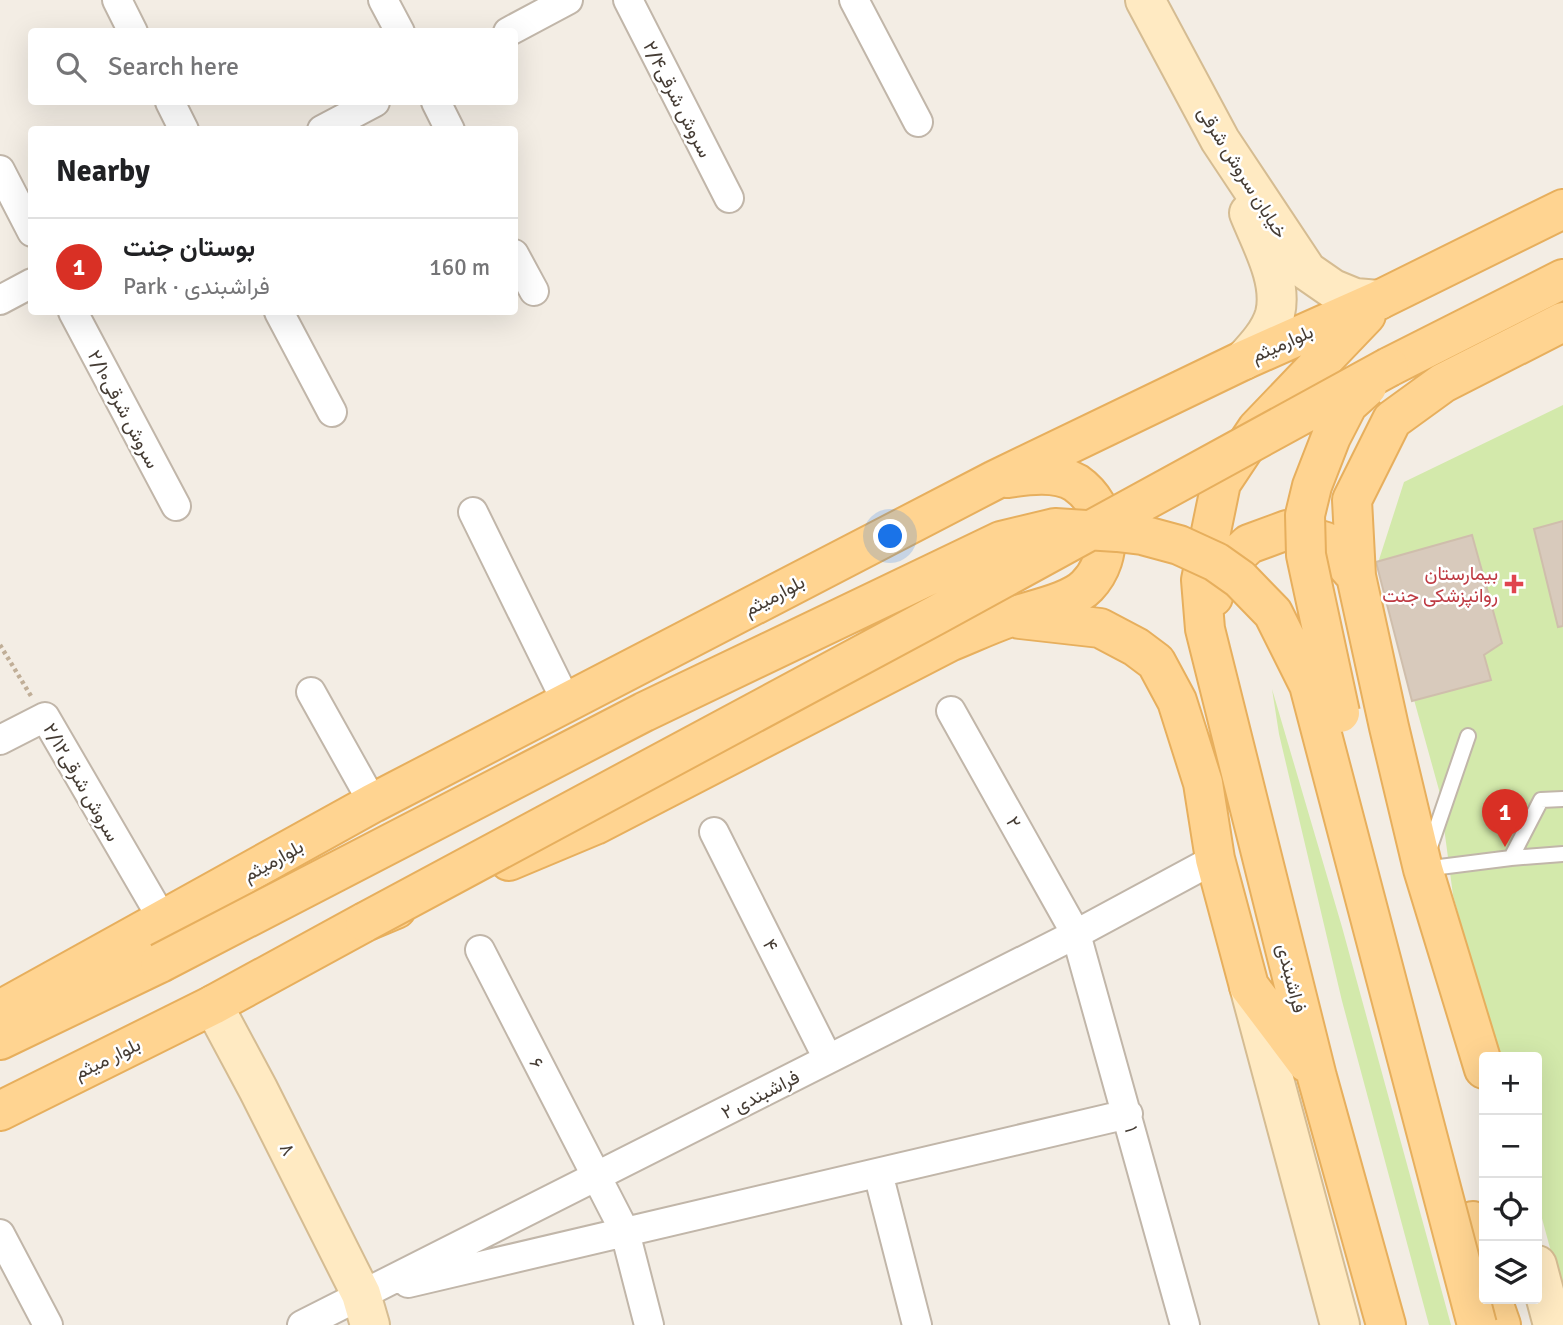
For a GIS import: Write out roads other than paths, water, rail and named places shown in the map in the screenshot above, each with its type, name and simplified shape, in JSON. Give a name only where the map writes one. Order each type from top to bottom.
[{"type":"main road","name":"خیابان سروش شرقی","points":[[1145,0],[1220,140],[1307,271],[1333,289],[1355,298],[1379,300]]},
{"type":"main road","points":[[1220,140],[1264,249],[1276,288],[1275,314],[1264,338],[1244,360]]},
{"type":"main road","name":"بلوارمیثم","points":[[0,1010],[373,803],[995,480],[1244,360],[1379,300],[1563,209]]},
{"type":"main road","points":[[213,1005],[1389,367],[1563,279]]},
{"type":"main road","name":"فراشبندی","points":[[1379,300],[1257,429],[1221,483],[1201,580],[1205,629],[1317,1077],[1386,1325]]},
{"type":"main road","points":[[1479,1053],[1423,869],[1389,727],[1356,576],[1352,500],[1392,420],[1443,383],[1563,322]]},
{"type":"main road","points":[[1389,367],[1348,404],[1331,437],[1312,486],[1305,515],[1306,555],[1332,684],[1479,1247]]},
{"type":"main road","points":[[365,922],[595,825],[949,642],[1067,598],[1086,588],[1102,567],[1108,546],[1102,520],[1090,498],[1075,482],[1042,473],[995,480]]},
{"type":"main road","points":[[0,1040],[160,964],[645,712],[1001,541],[1055,528],[1142,535],[1179,545],[1204,556],[1240,579],[1273,613],[1309,685],[1477,1325]]},
{"type":"main road","points":[[1205,629],[1219,572],[1249,544],[1287,530],[1326,542],[1356,576]]},
{"type":"main road","points":[[1008,618],[1100,628],[1136,647],[1156,662],[1177,701],[1203,783],[1215,859],[1340,1325]]},
{"type":"main road","points":[[1250,986],[1317,1077]]},
{"type":"main road","name":"بلوار میثم","points":[[0,1111],[213,1005]]},
{"type":"main road","name":"۸","points":[[213,1005],[258,1089],[365,1310]]},
{"type":"main road","points":[[1542,1284],[1553,1325]]},
{"type":"main road","points":[[1494,1304],[1501,1325]]},
{"type":"street","points":[[117,0],[131,28]]},
{"type":"street","points":[[383,0],[398,28]]},
{"type":"street","points":[[516,28],[568,0]]},
{"type":"street","name":"سروش شرقی۲/۴","points":[[628,0],[729,198]]},
{"type":"street","points":[[855,0],[918,122]]},
{"type":"street","points":[[172,105],[182,126]]},
{"type":"street","points":[[329,126],[369,105]]},
{"type":"street","points":[[438,105],[448,126]]},
{"type":"street","points":[[0,170],[28,224]]},
{"type":"street","points":[[518,261],[534,291]]},
{"type":"street","points":[[0,300],[28,285]]},
{"type":"street","name":"سروش شرقی۲/۱۰","points":[[74,315],[176,506]]},
{"type":"street","points":[[281,315],[332,412]]},
{"type":"street","points":[[472,512],[567,703]]},
{"type":"street","points":[[311,692],[373,803]]},
{"type":"street","name":"۲","points":[[951,711],[1076,934]]},
{"type":"street","name":"سروش شرقی۲/۱۲","points":[[0,740],[45,717],[163,920]]},
{"type":"street","name":"۴","points":[[714,832],[828,1059]]},
{"type":"street","name":"۲ فراشبندی","points":[[302,1325],[365,1310],[595,1177],[1076,934],[1215,859]]},
{"type":"street","name":"۱","points":[[1076,934],[1185,1325]]},
{"type":"street","name":"۶","points":[[480,950],[625,1232],[649,1325]]},
{"type":"street","points":[[365,1310],[625,1232],[1128,1114]]},
{"type":"street","points":[[878,1172],[918,1325]]},
{"type":"street","points":[[0,1234],[48,1325]]},
{"type":"lane","points":[[1468,736],[1423,869],[1563,854]]},
{"type":"lane","points":[[1511,858],[1541,800],[1563,799]]},
{"type":"place","name":"بیمارستان روانپزشکی جنت","points":[[1514,584]]},
{"type":"place","name":"بوستان جنت","points":[[1505,847]]}]
